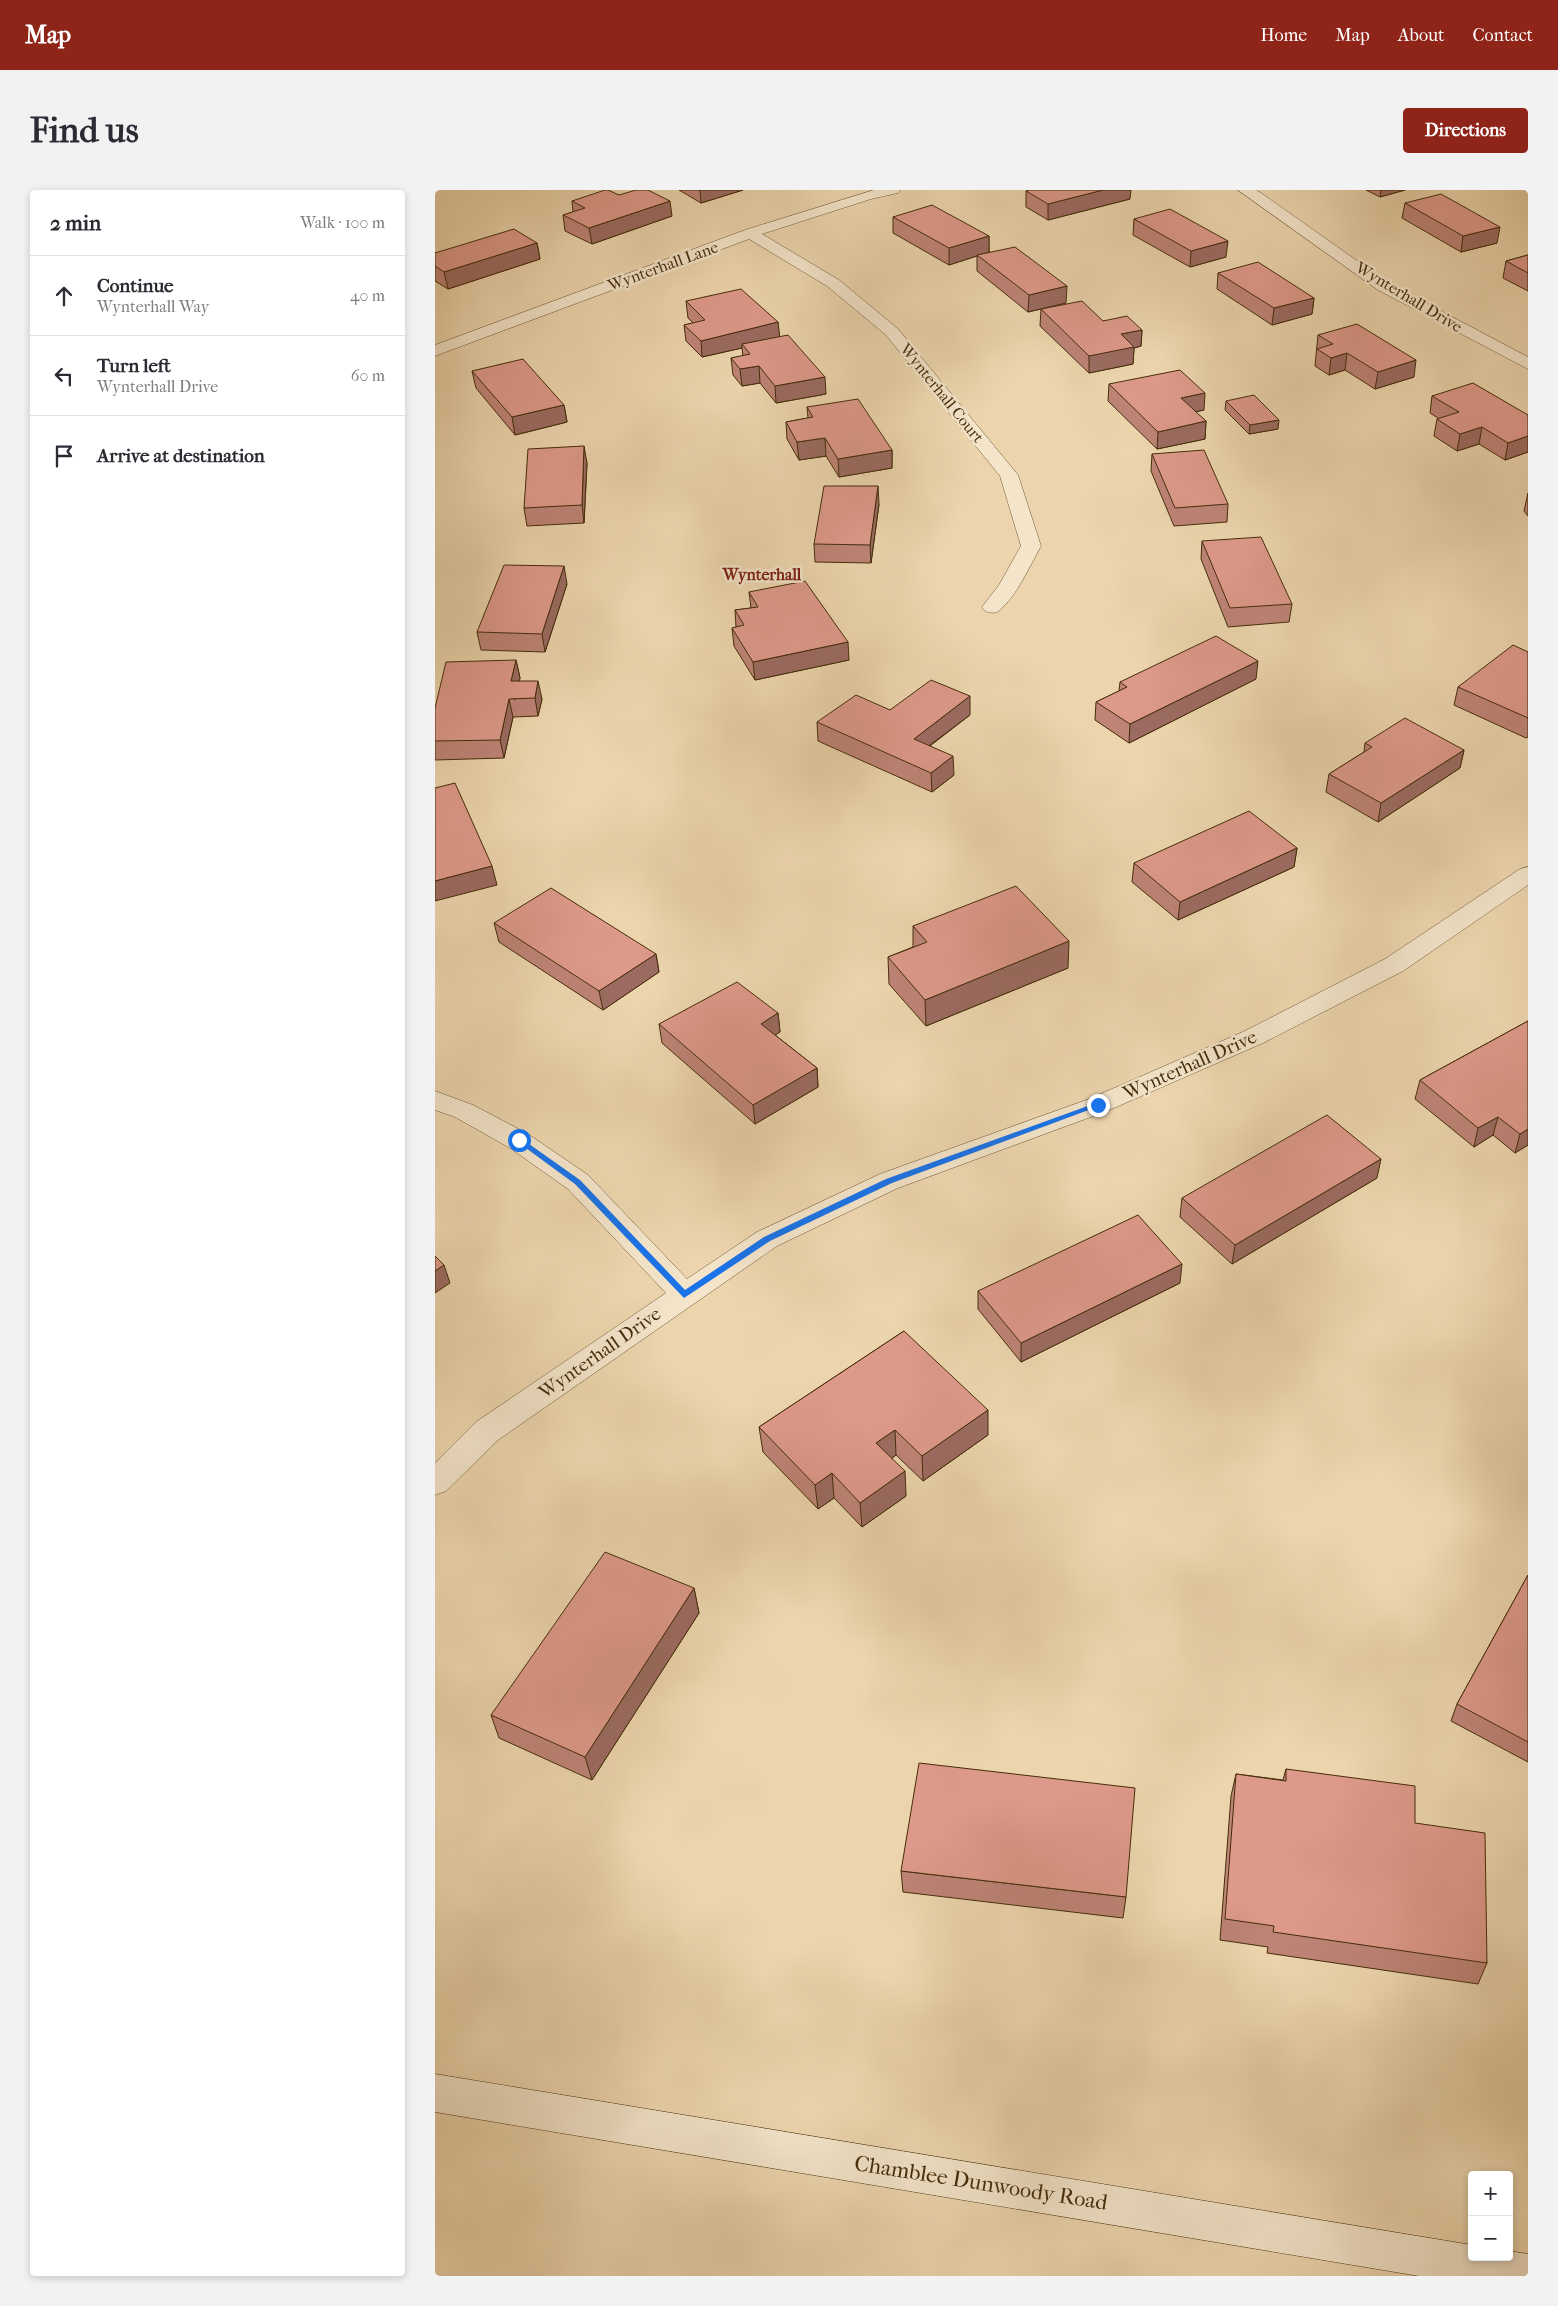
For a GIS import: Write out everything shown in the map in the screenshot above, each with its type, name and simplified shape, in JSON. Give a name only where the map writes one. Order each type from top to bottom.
[{"type":"street","name":"Wynterhall Lane","points":[[435,351],[750,233],[867,196],[893,190]]},
{"type":"street","name":"Wynterhall Drive","points":[[1245,190],[1385,287],[1528,364]]},
{"type":"street","name":"Wynterhall Court","points":[[750,233],[833,283],[892,332],[1009,475],[1031,546],[1008,587],[992,607]]},
{"type":"street","name":"Wynterhall Drive","points":[[435,1482],[487,1431],[684,1294],[767,1239],[889,1181],[1098,1105],[1253,1038],[1394,965],[1528,874]]},
{"type":"street","points":[[435,1100],[464,1111],[519,1140],[578,1182],[684,1294]]},
{"type":"street","name":"Chamblee Dunwoody Road","points":[[435,2093],[1528,2274]]},
{"type":"building","points":[[605,190],[619,195],[636,190],[648,190],[670,201],[589,228],[563,215],[585,208],[572,201]]},
{"type":"building","points":[[1103,190],[1048,204],[1026,191]]},
{"type":"building","points":[[1441,194],[1500,227],[1463,236],[1405,203]]},
{"type":"building","points":[[932,205],[989,236],[949,248],[893,217]]},
{"type":"building","points":[[1170,209],[1228,241],[1191,251],[1134,219]]},
{"type":"building","points":[[514,229],[537,243],[444,272],[435,266],[435,253]]},
{"type":"building","points":[[1015,247],[1067,286],[1029,295],[977,255]]},
{"type":"building","points":[[1528,255],[1528,273],[1506,261]]},
{"type":"building","points":[[1258,262],[1314,298],[1274,308],[1218,273]]},
{"type":"building","points":[[741,289],[778,322],[701,341],[684,325],[705,320],[686,301]]},
{"type":"building","points":[[1082,301],[1103,321],[1127,316],[1142,330],[1121,334],[1134,347],[1089,356],[1041,309]]},
{"type":"building","points":[[1357,324],[1416,360],[1378,372],[1347,353],[1331,358],[1317,349],[1333,344],[1318,335]]},
{"type":"building","points":[[788,335],[825,377],[775,386],[759,366],[740,369],[731,358],[750,354],[742,344]]},
{"type":"building","points":[[523,359],[564,405],[512,417],[472,371]]},
{"type":"building","points":[[1180,370],[1205,393],[1181,398],[1206,421],[1158,432],[1109,384]]},
{"type":"building","points":[[1473,383],[1528,415],[1528,436],[1508,443],[1482,427],[1460,434],[1437,419],[1459,412],[1432,396]]},
{"type":"building","points":[[1254,395],[1279,420],[1250,425],[1226,401]]},
{"type":"building","points":[[858,399],[892,450],[838,459],[825,438],[797,442],[786,422],[813,417],[807,407]]},
{"type":"building","points":[[584,446],[582,505],[524,508],[528,449]]},
{"type":"building","points":[[1204,450],[1228,504],[1175,508],[1152,454]]},
{"type":"building","points":[[824,486],[878,486],[870,545],[814,544]]},
{"type":"building","points":[[1261,537],[1292,604],[1230,608],[1202,541]]},
{"type":"building","points":[[504,565],[564,566],[542,634],[477,632]]},
{"type":"building","points":[[805,581],[848,642],[753,662],[732,628],[744,625],[735,610],[758,607],[749,592]]},
{"type":"building","points":[[1216,636],[1258,661],[1130,724],[1096,702],[1127,687],[1120,682]]},
{"type":"building","points":[[1513,645],[1528,652],[1528,718],[1458,687]]},
{"type":"building","points":[[516,660],[511,681],[538,681],[535,698],[509,699],[500,740],[435,741],[435,708],[446,662]]},
{"type":"building","points":[[931,680],[970,696],[914,739],[953,756],[931,773],[817,722],[856,695],[890,710]]},
{"type":"building","points":[[1405,718],[1464,750],[1381,803],[1329,774],[1372,747],[1365,743]]},
{"type":"building","points":[[455,783],[492,866],[435,881],[435,788]]},
{"type":"building","points":[[1249,811],[1297,848],[1180,902],[1134,863]]},
{"type":"building","points":[[1016,886],[1069,941],[925,1000],[888,957],[927,942],[913,926]]},
{"type":"building","points":[[551,888],[656,954],[599,991],[494,923]]},
{"type":"building","points":[[737,982],[778,1013],[761,1024],[817,1068],[753,1105],[659,1024]]},
{"type":"building","points":[[1528,1021],[1528,1129],[1520,1134],[1498,1117],[1478,1128],[1420,1080]]},
{"type":"building","points":[[1327,1115],[1381,1159],[1235,1245],[1182,1198]]},
{"type":"building","points":[[1138,1215],[1182,1264],[1021,1343],[978,1291]]},
{"type":"building","points":[[435,1256],[444,1265],[435,1271]]},
{"type":"building","points":[[904,1331],[988,1410],[922,1456],[895,1430],[876,1443],[905,1471],[860,1503],[832,1473],[815,1485],[759,1427]]},
{"type":"building","points":[[605,1552],[694,1588],[585,1757],[491,1715]]},
{"type":"building","points":[[1528,1575],[1528,1742],[1457,1704]]},
{"type":"building","points":[[919,1763],[1135,1788],[1126,1897],[901,1871]]},
{"type":"building","points":[[1286,1769],[1415,1786],[1415,1823],[1485,1833],[1487,1963],[1273,1932],[1274,1926],[1225,1919],[1236,1774],[1286,1781]]},
{"type":"district","name":"Wynterhall","points":[[762,574]]},
{"type":"route","points":[[519,1140],[578,1182],[684,1294],[767,1239],[889,1181],[1098,1105]]}]
